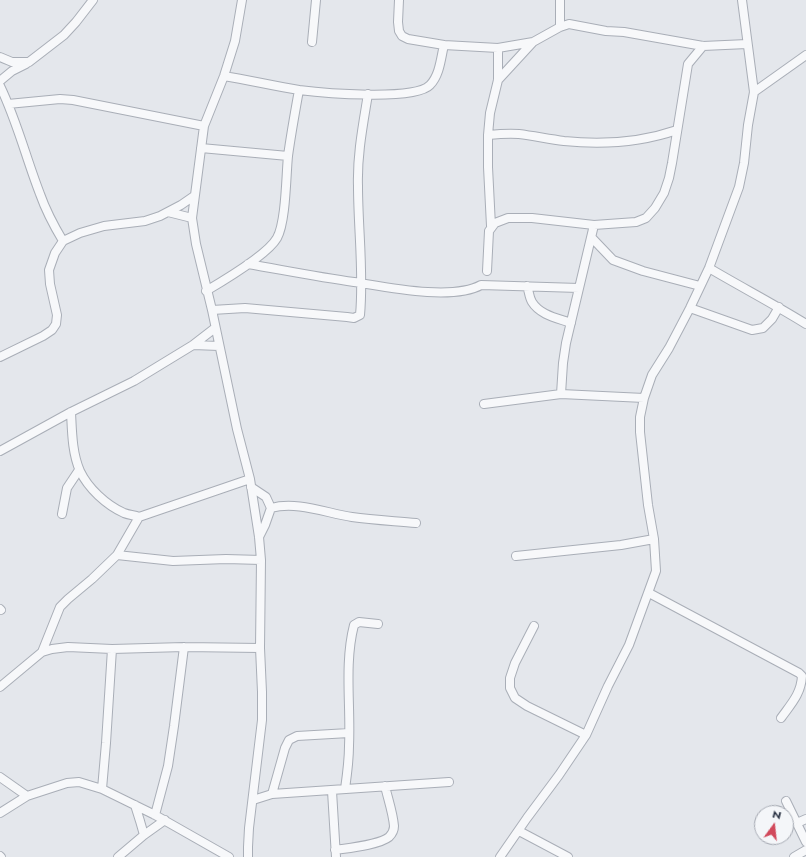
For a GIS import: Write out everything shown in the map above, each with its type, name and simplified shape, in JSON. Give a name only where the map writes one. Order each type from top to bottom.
[{"type":"street","points":[[0,81],[12,71],[29,62],[64,35],[93,0]]},
{"type":"street","points":[[242,0],[235,41],[224,76],[204,126],[192,218],[206,291],[212,310],[250,483],[259,537],[262,720],[248,857]]},
{"type":"street","points":[[312,42],[316,0]]},
{"type":"street","points":[[399,0],[399,31],[402,36],[408,39],[444,45],[482,48],[498,48],[533,42]]},
{"type":"street","points":[[560,0],[560,27]]},
{"type":"street","points":[[500,857],[586,735],[608,686],[629,645],[656,571],[654,539],[648,505],[640,432],[640,418],[644,398],[652,375],[669,348],[690,308],[708,268],[739,187],[744,164],[748,125],[754,92],[742,0]]},
{"type":"street","points":[[498,80],[533,42],[560,27],[569,24],[703,46],[748,44]]},
{"type":"street","points":[[224,76],[299,90],[383,95],[409,92],[429,86],[436,74],[444,45]]},
{"type":"street","points":[[491,226],[499,220],[516,218],[594,225],[636,222],[646,218],[655,208],[664,193],[669,178],[688,64],[703,46]]},
{"type":"street","points":[[487,271],[488,236],[491,226],[488,174],[488,135],[490,113],[498,80],[498,48]]},
{"type":"street","points":[[754,92],[806,55]]},
{"type":"street","points":[[0,57],[12,62],[29,62]]},
{"type":"street","points":[[0,86],[17,124],[39,194],[63,241]]},
{"type":"street","points":[[206,291],[248,264],[277,238],[283,212],[288,156],[299,90]]},
{"type":"street","points":[[212,310],[245,308],[354,318],[360,315],[362,283],[358,184],[360,142],[368,94]]},
{"type":"street","points":[[8,104],[60,99],[73,100],[204,126]]},
{"type":"street","points":[[488,135],[518,134],[565,141],[599,143],[623,142],[658,137],[677,130]]},
{"type":"street","points":[[201,148],[288,156]]},
{"type":"street","points":[[0,357],[44,336],[52,330],[56,324],[57,315],[50,284],[49,270],[53,256],[63,241],[80,233],[104,226],[145,221],[168,212],[194,196]]},
{"type":"street","points":[[168,212],[192,218]]},
{"type":"street","points":[[561,394],[563,363],[594,225]]},
{"type":"street","points":[[592,238],[613,260],[643,271],[700,286]]},
{"type":"street","points":[[248,264],[407,290],[445,292],[473,289],[481,285],[579,288]]},
{"type":"street","points":[[708,268],[779,307],[806,324]]},
{"type":"street","points":[[527,286],[531,301],[539,310],[571,323]]},
{"type":"street","points":[[690,308],[752,330],[763,328],[772,319],[779,307]]},
{"type":"street","points":[[0,452],[71,412],[134,381],[193,345],[215,328]]},
{"type":"street","points":[[193,345],[219,346]]},
{"type":"street","points":[[484,404],[561,394],[644,398]]},
{"type":"street","points":[[71,412],[79,470],[86,482],[99,497],[124,513],[139,517],[250,483]]},
{"type":"street","points":[[62,514],[67,488],[79,470]]},
{"type":"street","points":[[250,483],[266,497],[271,508],[259,537]]},
{"type":"street","points":[[271,508],[278,506],[293,506],[353,517],[416,523]]},
{"type":"street","points":[[42,652],[60,607],[117,555],[139,517]]},
{"type":"street","points":[[516,556],[621,545],[654,539]]},
{"type":"street","points":[[117,555],[173,561],[226,559],[260,560]]},
{"type":"street","points":[[649,593],[799,673],[802,676],[802,685],[796,698],[781,718]]},
{"type":"street","points":[[345,790],[349,745],[350,650],[354,625],[359,622],[378,624]]},
{"type":"street","points":[[534,626],[515,663],[510,678],[510,688],[515,698],[527,706],[573,727],[586,735]]},
{"type":"street","points":[[0,687],[42,652],[52,649],[68,647],[112,649],[184,647],[260,648]]},
{"type":"street","points":[[155,815],[168,766],[184,647]]},
{"type":"street","points":[[102,789],[112,649]]},
{"type":"street","points":[[272,794],[285,748],[289,740],[297,736],[348,733]]},
{"type":"street","points":[[0,777],[27,796]]},
{"type":"street","points":[[0,813],[27,796],[67,783],[79,782],[102,789],[135,805],[165,820],[229,857]]},
{"type":"street","points":[[253,800],[272,794],[449,782]]},
{"type":"street","points":[[332,791],[335,854],[390,836],[394,825],[385,786]]},
{"type":"street","points":[[786,801],[806,842]]},
{"type":"street","points":[[135,805],[144,835]]},
{"type":"street","points":[[797,823],[806,819]]},
{"type":"street","points":[[118,857],[144,835],[165,820]]},
{"type":"street","points":[[519,831],[568,857]]},
{"type":"street","points":[[794,857],[806,850]]}]
